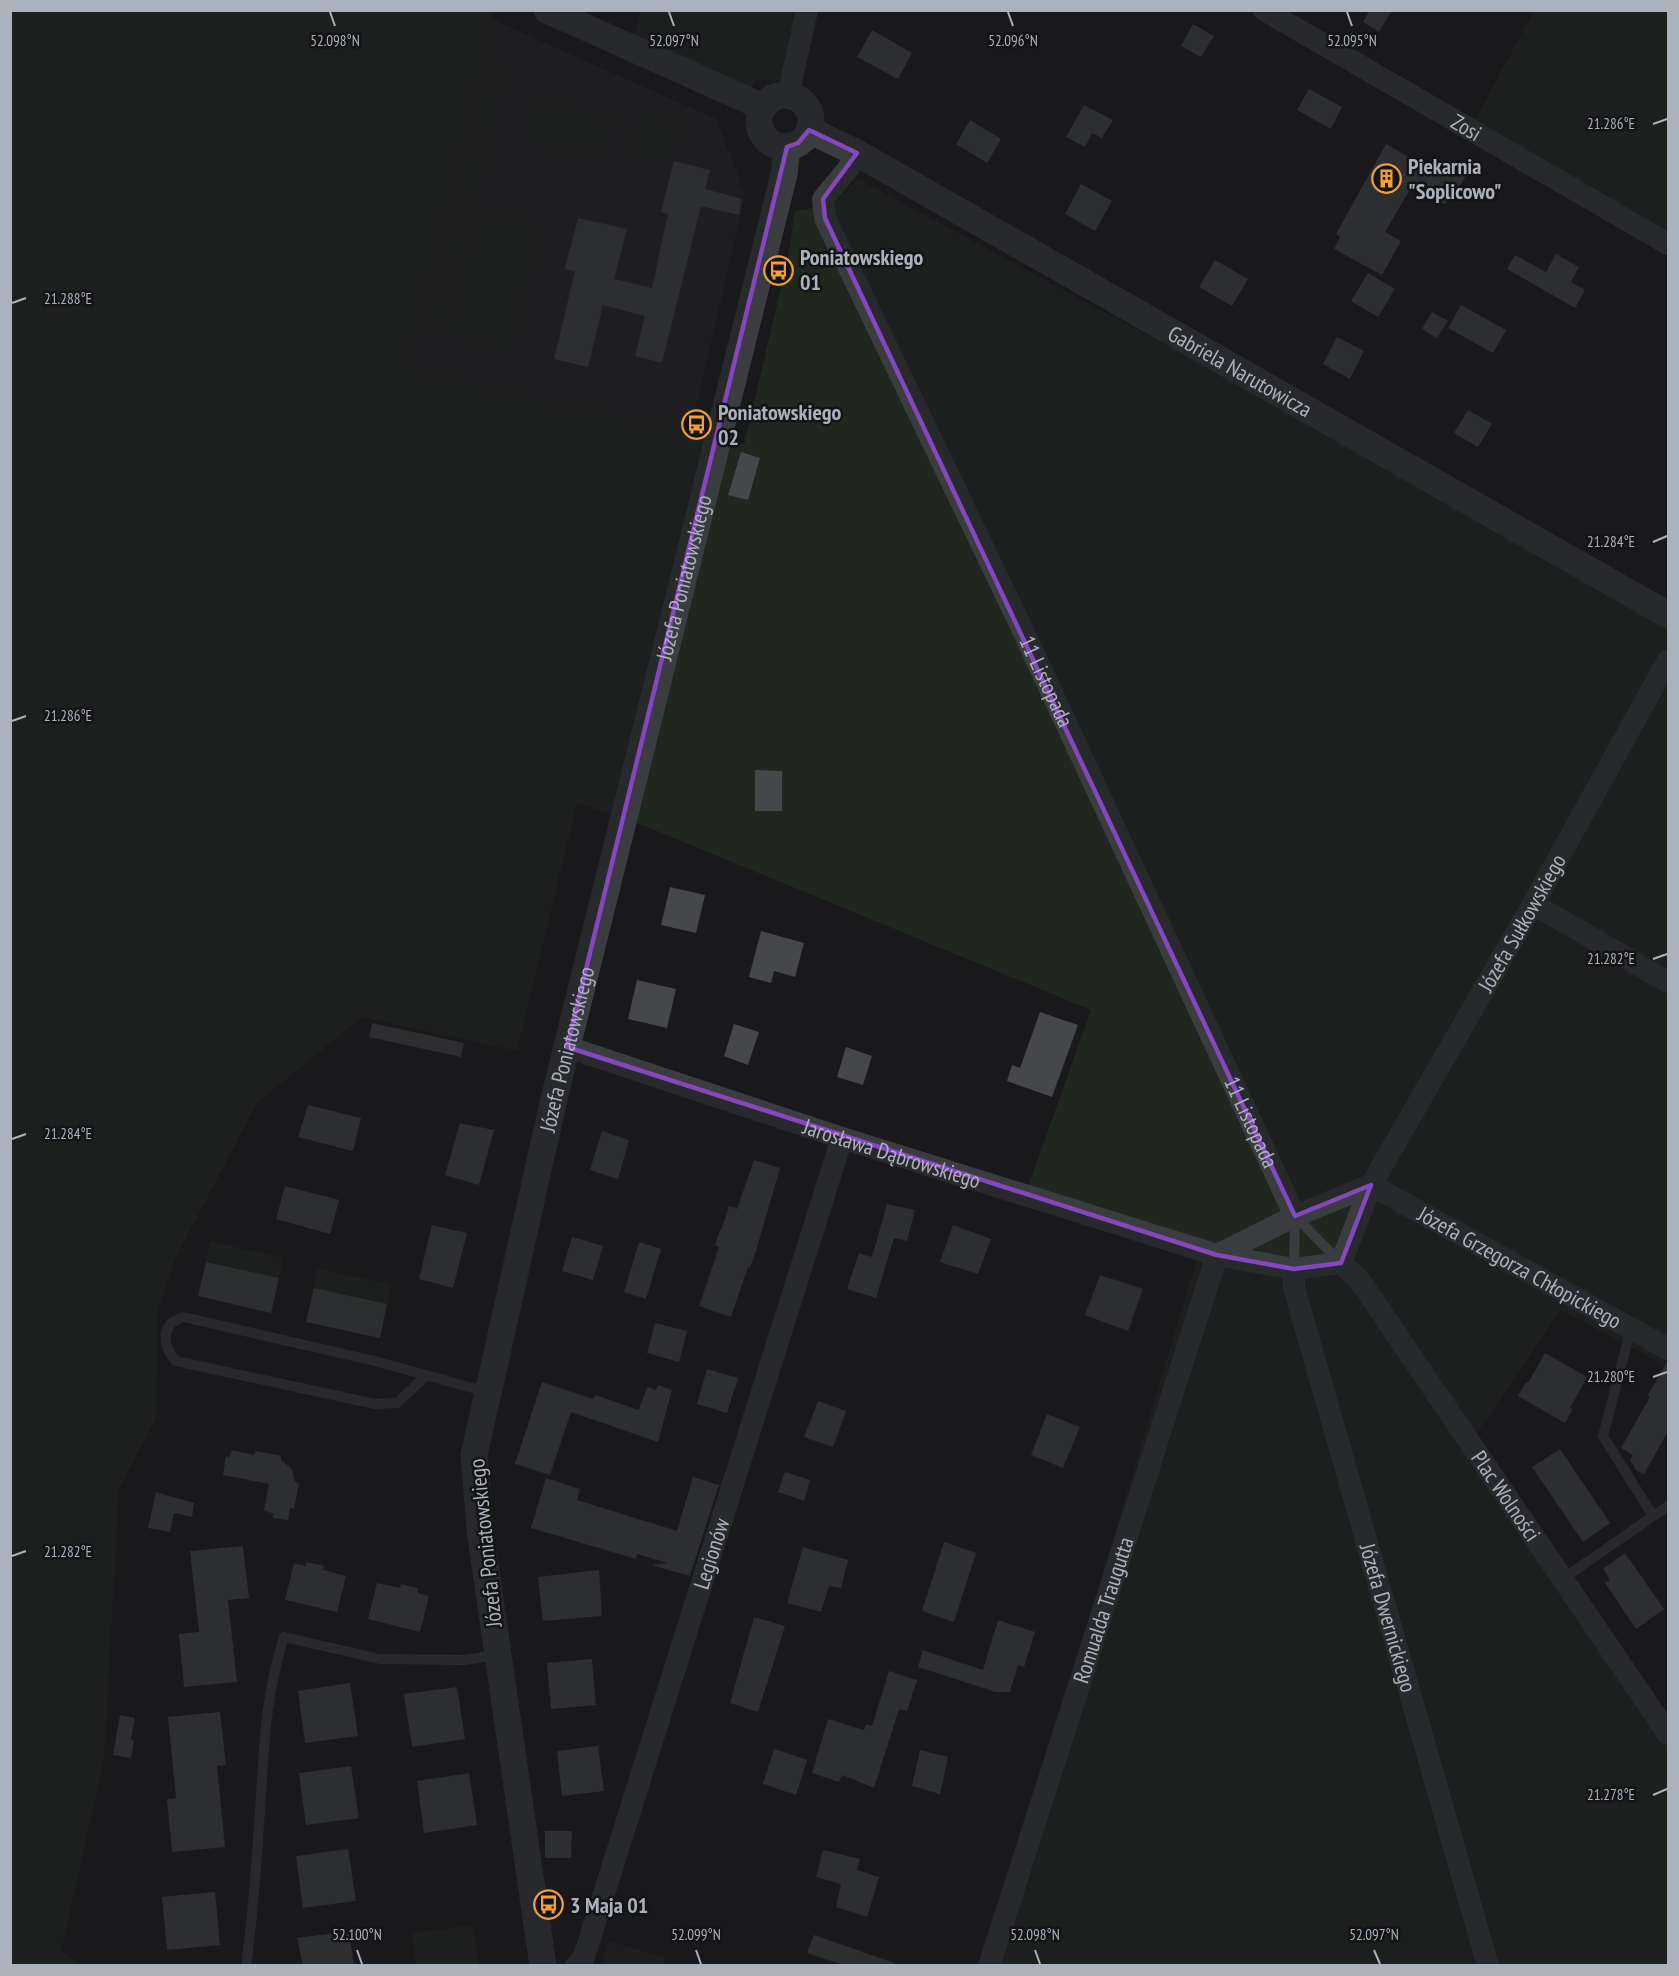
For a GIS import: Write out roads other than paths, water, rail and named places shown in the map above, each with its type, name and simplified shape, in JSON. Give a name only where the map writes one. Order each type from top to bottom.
[{"type":"street","points":[[547,10],[764,107]]},
{"type":"street","points":[[788,96],[807,10]]},
{"type":"street","name":"Zosi","points":[[1264,10],[1668,244]]},
{"type":"street","points":[[788,96],[801,101],[807,108],[811,119],[809,130],[803,140],[787,147],[773,144],[763,134],[759,120],[764,107],[774,98],[788,96]]},
{"type":"street","name":"Gabriela Narutowicza","points":[[809,130],[857,153],[1668,615]]},
{"type":"street","name":"Józefa Poniatowskiego","points":[[543,1965],[480,1530],[474,1455],[554,1099],[784,174],[787,147]]},
{"type":"street","name":"11 Listopada","points":[[857,153],[823,199],[825,218],[1019,622],[1295,1216]]},
{"type":"street","name":"Józefa Sułkowskiego","points":[[1341,1263],[1371,1185],[1533,904],[1668,660]]},
{"type":"street","points":[[1533,904],[1668,982]]},
{"type":"street","name":"Jarosława Dąbrowskiego","points":[[567,1047],[842,1138],[1216,1256],[1294,1269]]},
{"type":"street","name":"Legionów","points":[[576,1965],[584,1957],[842,1138]]},
{"type":"street","points":[[1216,1256],[1295,1216],[1371,1185]]},
{"type":"street","name":"Józefa Grzegorza Chłopickiego","points":[[1371,1185],[1668,1349]]},
{"type":"street","name":"Romualda Traugutta","points":[[989,1965],[1216,1256]]},
{"type":"street","points":[[1294,1269],[1341,1263]]},
{"type":"street","name":"Plac Wolności","points":[[1341,1263],[1360,1281],[1668,1734]]},
{"type":"street","name":"Józefa Dwernickiego","points":[[1294,1269],[1294,1288],[1488,1965]]},
{"type":"lane","points":[[1295,1216],[1341,1263]]},
{"type":"lane","points":[[1294,1269],[1295,1216]]},
{"type":"lane","points":[[427,1375],[397,1403],[375,1404],[176,1361],[168,1353],[165,1342],[168,1327],[174,1320],[183,1317],[427,1375],[488,1392]]},
{"type":"lane","points":[[1631,1328],[1603,1436],[1653,1516]]},
{"type":"lane","points":[[1564,1578],[1668,1506]]},
{"type":"lane","points":[[246,1965],[254,1910],[265,1736],[276,1659],[284,1637],[380,1659],[465,1660],[497,1655]]},
{"type":"place","name":"Piekarnia \"Soplicowo\"","points":[[1387,179]]},
{"type":"place","name":"Poniatowskiego 01","points":[[779,270]]},
{"type":"place","name":"Poniatowskiego 02","points":[[697,425]]},
{"type":"place","name":"3 Maja 01","points":[[549,1905]]}]
